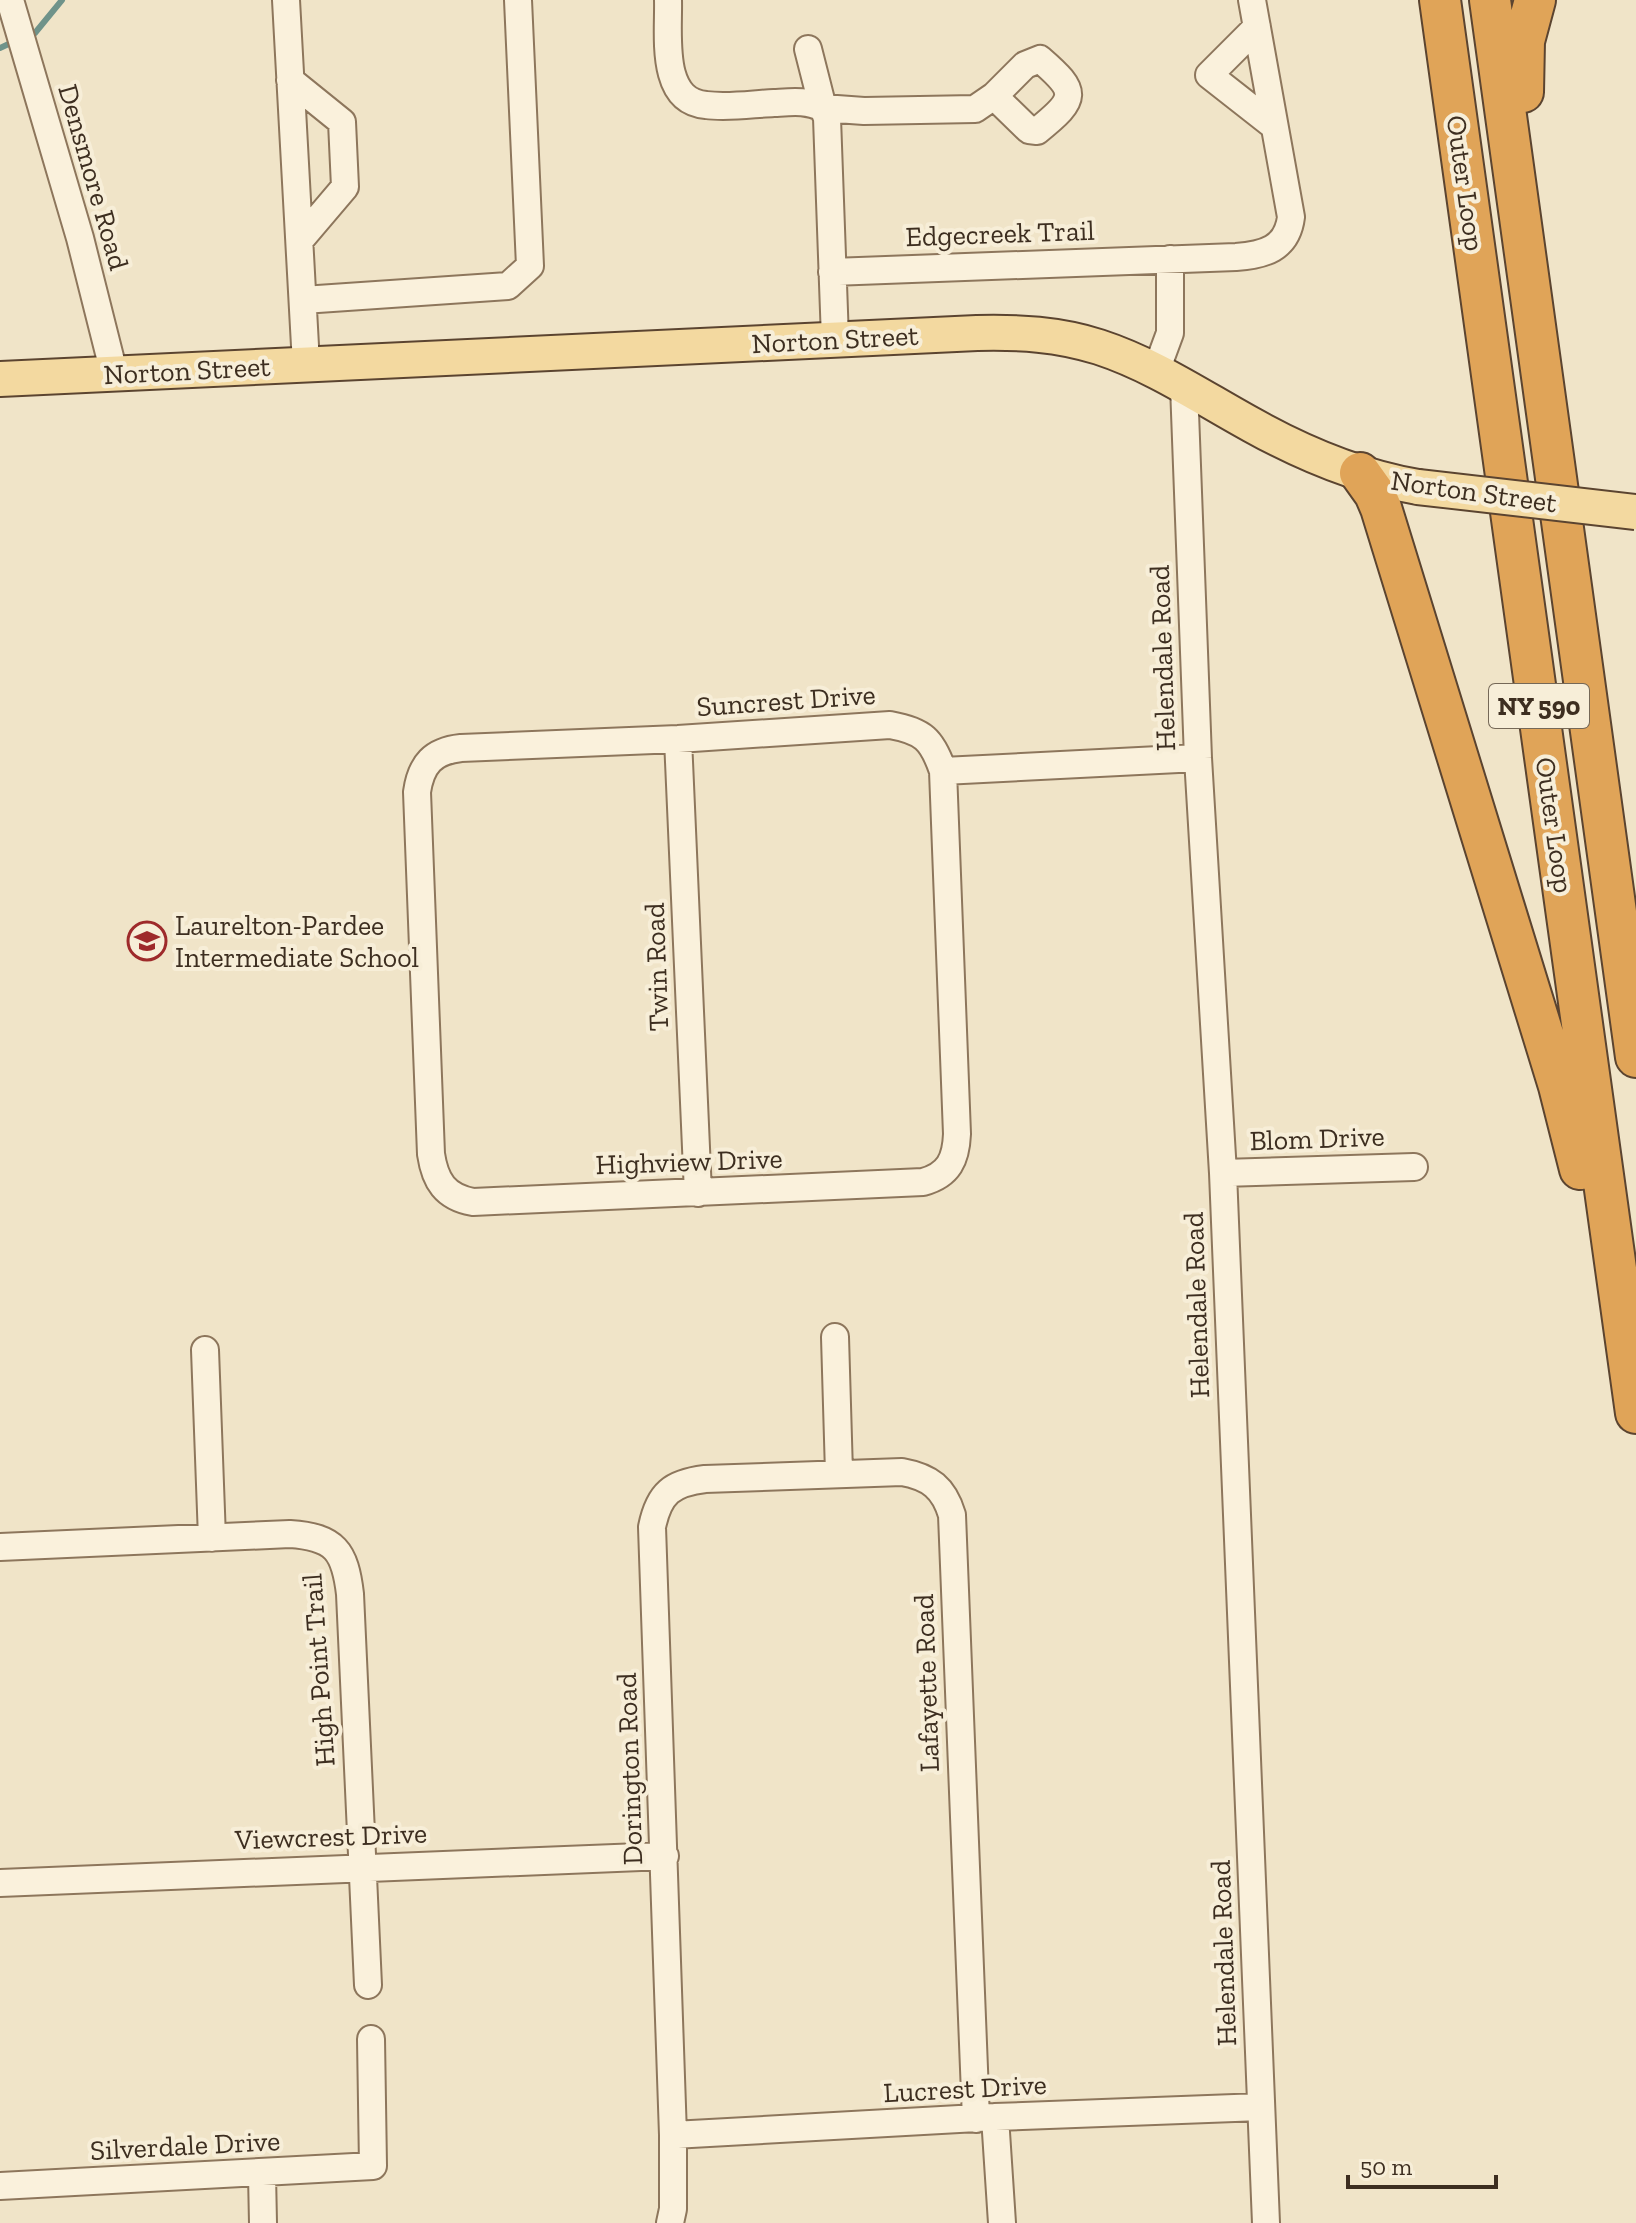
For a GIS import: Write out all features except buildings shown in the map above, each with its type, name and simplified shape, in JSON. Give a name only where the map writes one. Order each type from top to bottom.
[{"type":"highway","name":"Outer Loop","points":[[1440,0],[1636,1413]]},
{"type":"highway","name":"Outer Loop","points":[[1490,0],[1636,1057]]},
{"type":"highway","points":[[1532,299],[1524,191],[1523,66],[1526,31],[1535,0]]},
{"type":"highway","points":[[1360,473],[1381,508],[1559,1086],[1612,1308],[1636,1425]]},
{"type":"main road","name":"Norton Street","points":[[0,379],[977,333],[1048,335],[1099,347],[1170,378],[1276,438],[1360,473],[1418,487],[1636,512]]},
{"type":"street","points":[[286,0],[306,364]]},
{"type":"street","points":[[303,300],[508,286],[530,266],[518,0]]},
{"type":"street","points":[[668,0],[675,86],[683,96],[705,105],[804,102],[823,108],[864,111],[975,109],[994,96]]},
{"type":"street","name":"Edgecreek Trail","points":[[832,272],[1267,253],[1282,242],[1291,217],[1252,0]]},
{"type":"street","name":"Densmore Road","points":[[13,11],[80,238],[114,373]]},
{"type":"street","points":[[1257,27],[1209,75],[1274,126]]},
{"type":"street","points":[[808,49],[827,118],[835,339]]},
{"type":"street","points":[[290,80],[342,122],[345,187],[300,240]]},
{"type":"street","points":[[1170,259],[1170,378]]},
{"type":"street","name":"Helendale Road","points":[[1170,378],[1198,758],[1223,1173],[1266,2223]]},
{"type":"street","name":"Suncrest Drive","points":[[418,781],[430,758],[448,749],[678,739],[890,725],[909,728],[925,736],[936,751],[943,771]]},
{"type":"street","name":"Twin Road","points":[[678,739],[698,1193]]},
{"type":"street","points":[[943,771],[1198,758]]},
{"type":"street","name":"Highview Drive","points":[[418,781],[431,1154],[434,1170],[447,1193],[473,1202],[923,1182],[945,1172],[953,1162],[957,1134],[943,771]]},
{"type":"street","name":"Blom Drive","points":[[1223,1173],[1414,1167]]},
{"type":"street","points":[[835,1337],[839,1473]]},
{"type":"street","points":[[205,1350],[212,1538]]},
{"type":"street","name":"Lafayette Road","points":[[839,1473],[902,1472],[919,1475],[941,1490],[952,1515],[986,2118],[1002,2223]]},
{"type":"street","name":"Dorington Road","points":[[670,2223],[673,2209],[673,2135],[653,1542],[655,1512],[669,1491],[691,1481],[839,1473]]},
{"type":"street","name":"High Point Trail","points":[[0,1547],[311,1535],[335,1547],[344,1559],[350,1594],[368,1985]]},
{"type":"street","name":"Viewcrest Drive","points":[[0,1883],[665,1856]]},
{"type":"street","name":"Silverdale Drive","points":[[0,2186],[373,2166],[371,2039]]},
{"type":"street","name":"Lucrest Drive","points":[[673,2135],[1261,2107]]},
{"type":"street","points":[[262,2174],[263,2223]]},
{"type":"waterway","points":[[29,36],[62,0]]},
{"type":"waterway","points":[[0,48],[15,41]]},
{"type":"place","name":"Laurelton-Pardee Intermediate School","points":[[147,941]]}]
